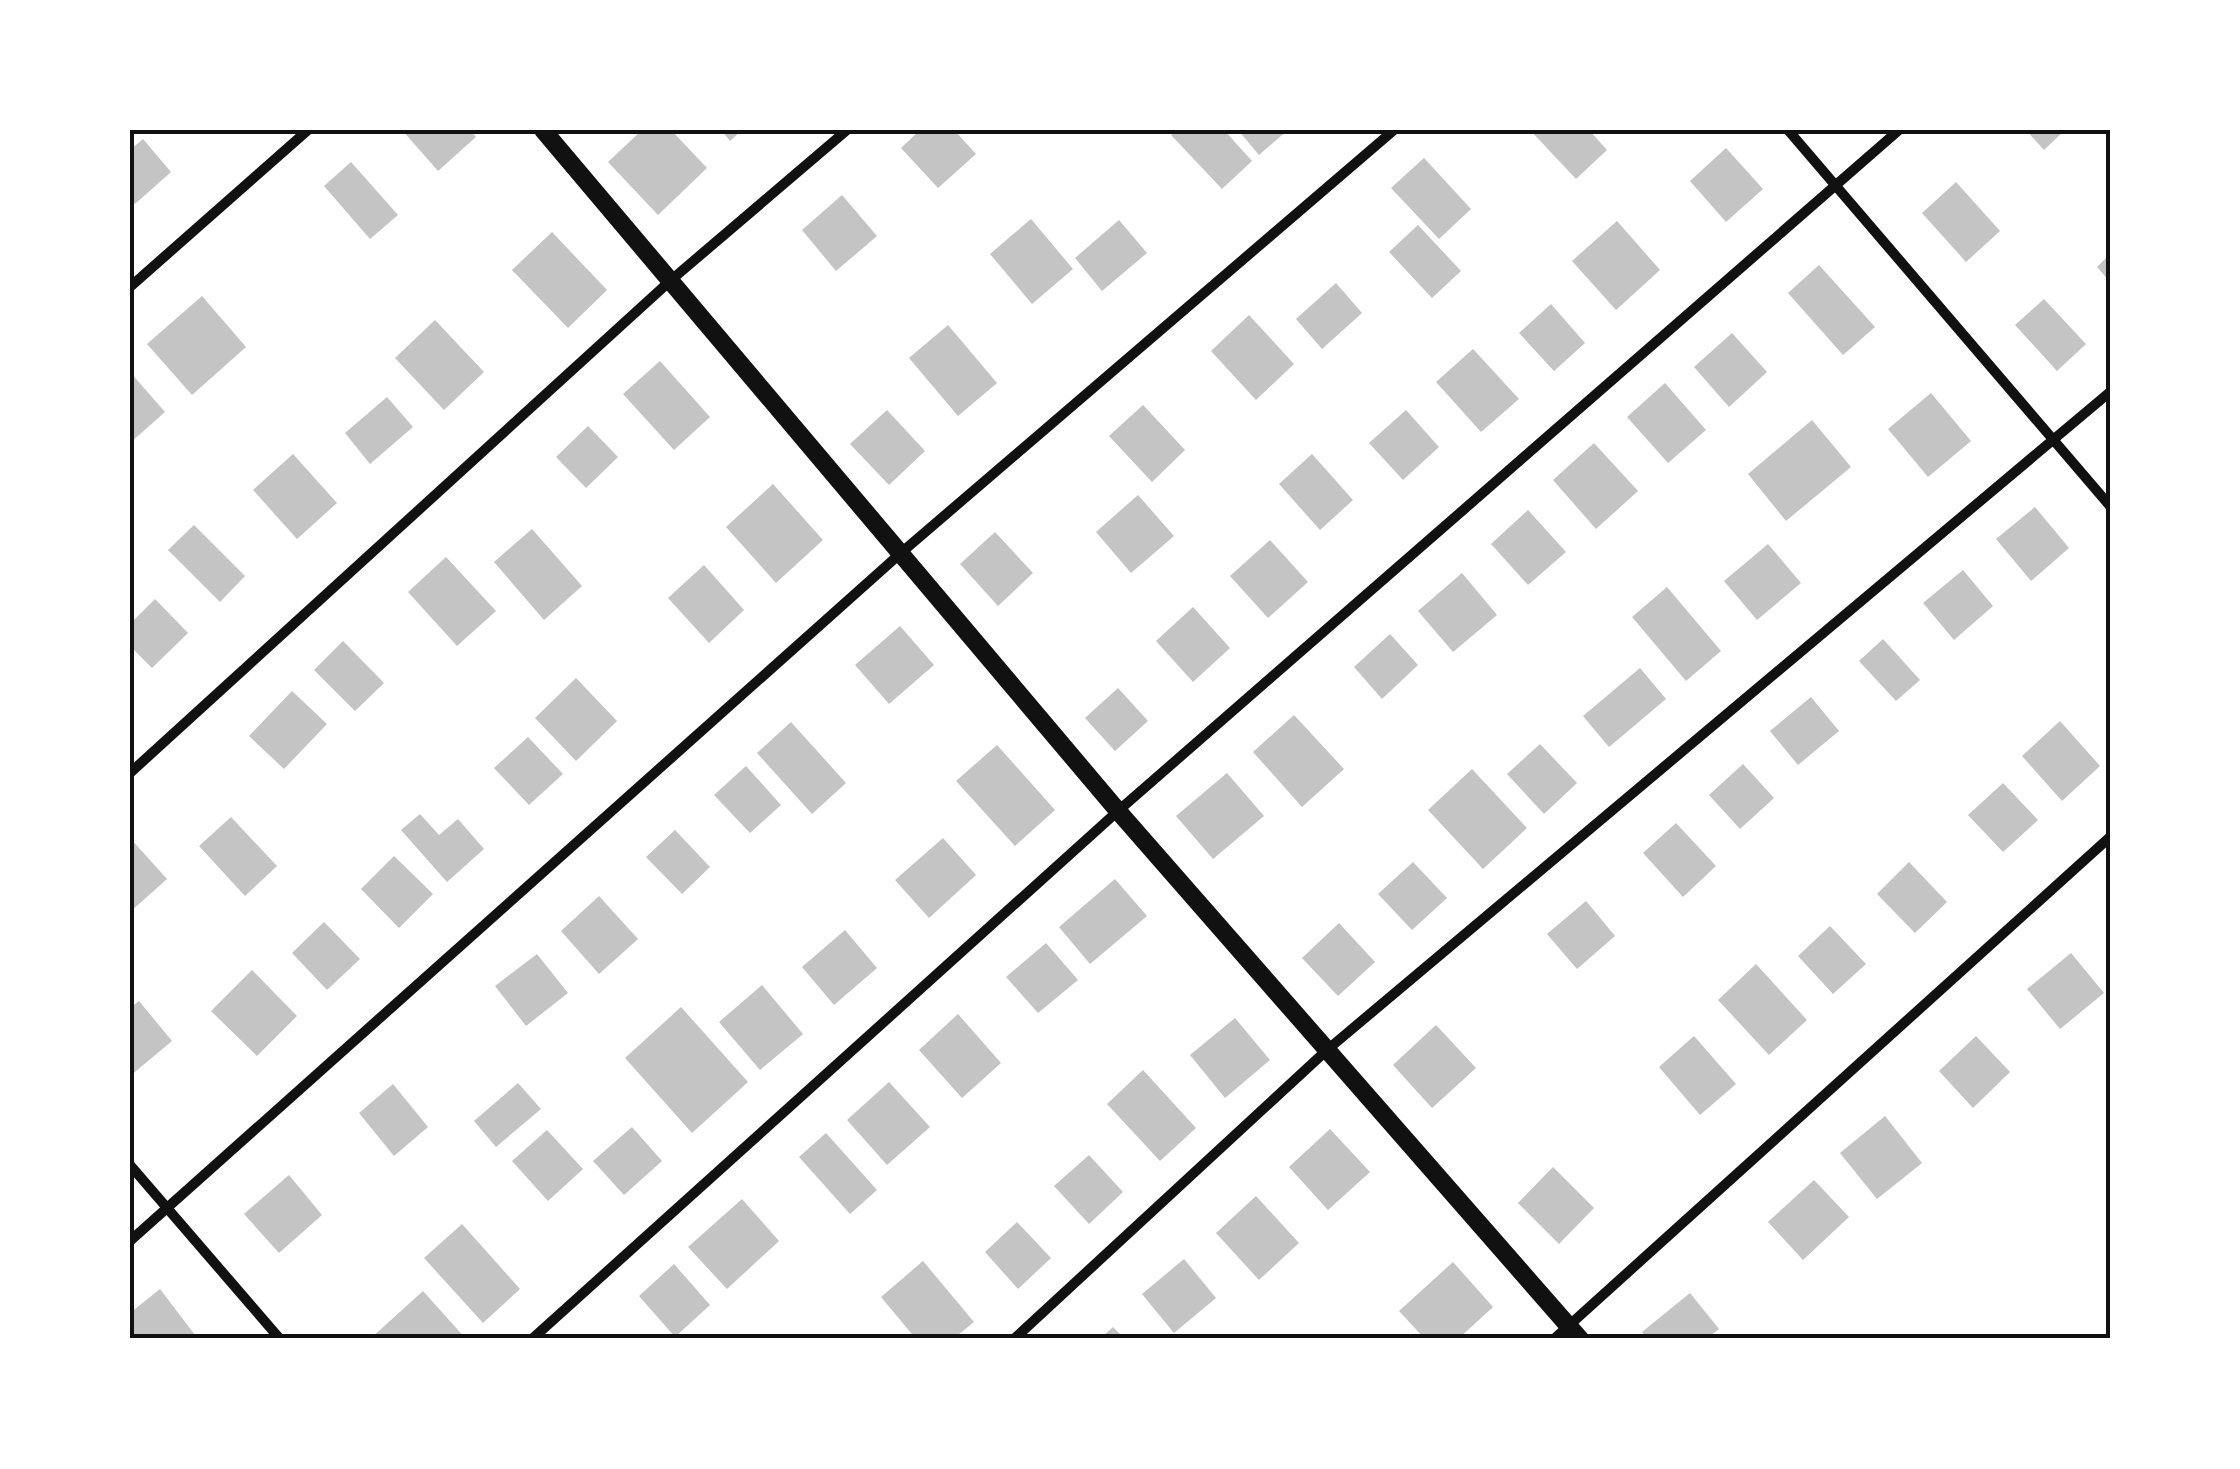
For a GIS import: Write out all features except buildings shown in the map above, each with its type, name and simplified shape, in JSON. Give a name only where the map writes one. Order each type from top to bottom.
[{"type":"street","points":[[130,287],[308,130]]},
{"type":"street","points":[[543,130],[1567,1335],[2110,837]]},
{"type":"street","points":[[130,773],[670,281],[847,130]]},
{"type":"street","points":[[130,1241],[902,552],[1394,130]]},
{"type":"street","points":[[1788,130],[2110,506]]},
{"type":"street","points":[[532,1339],[1118,811],[1899,130]]},
{"type":"street","points":[[1014,1339],[1326,1050],[2110,392]]},
{"type":"street","points":[[130,1165],[280,1339]]}]
